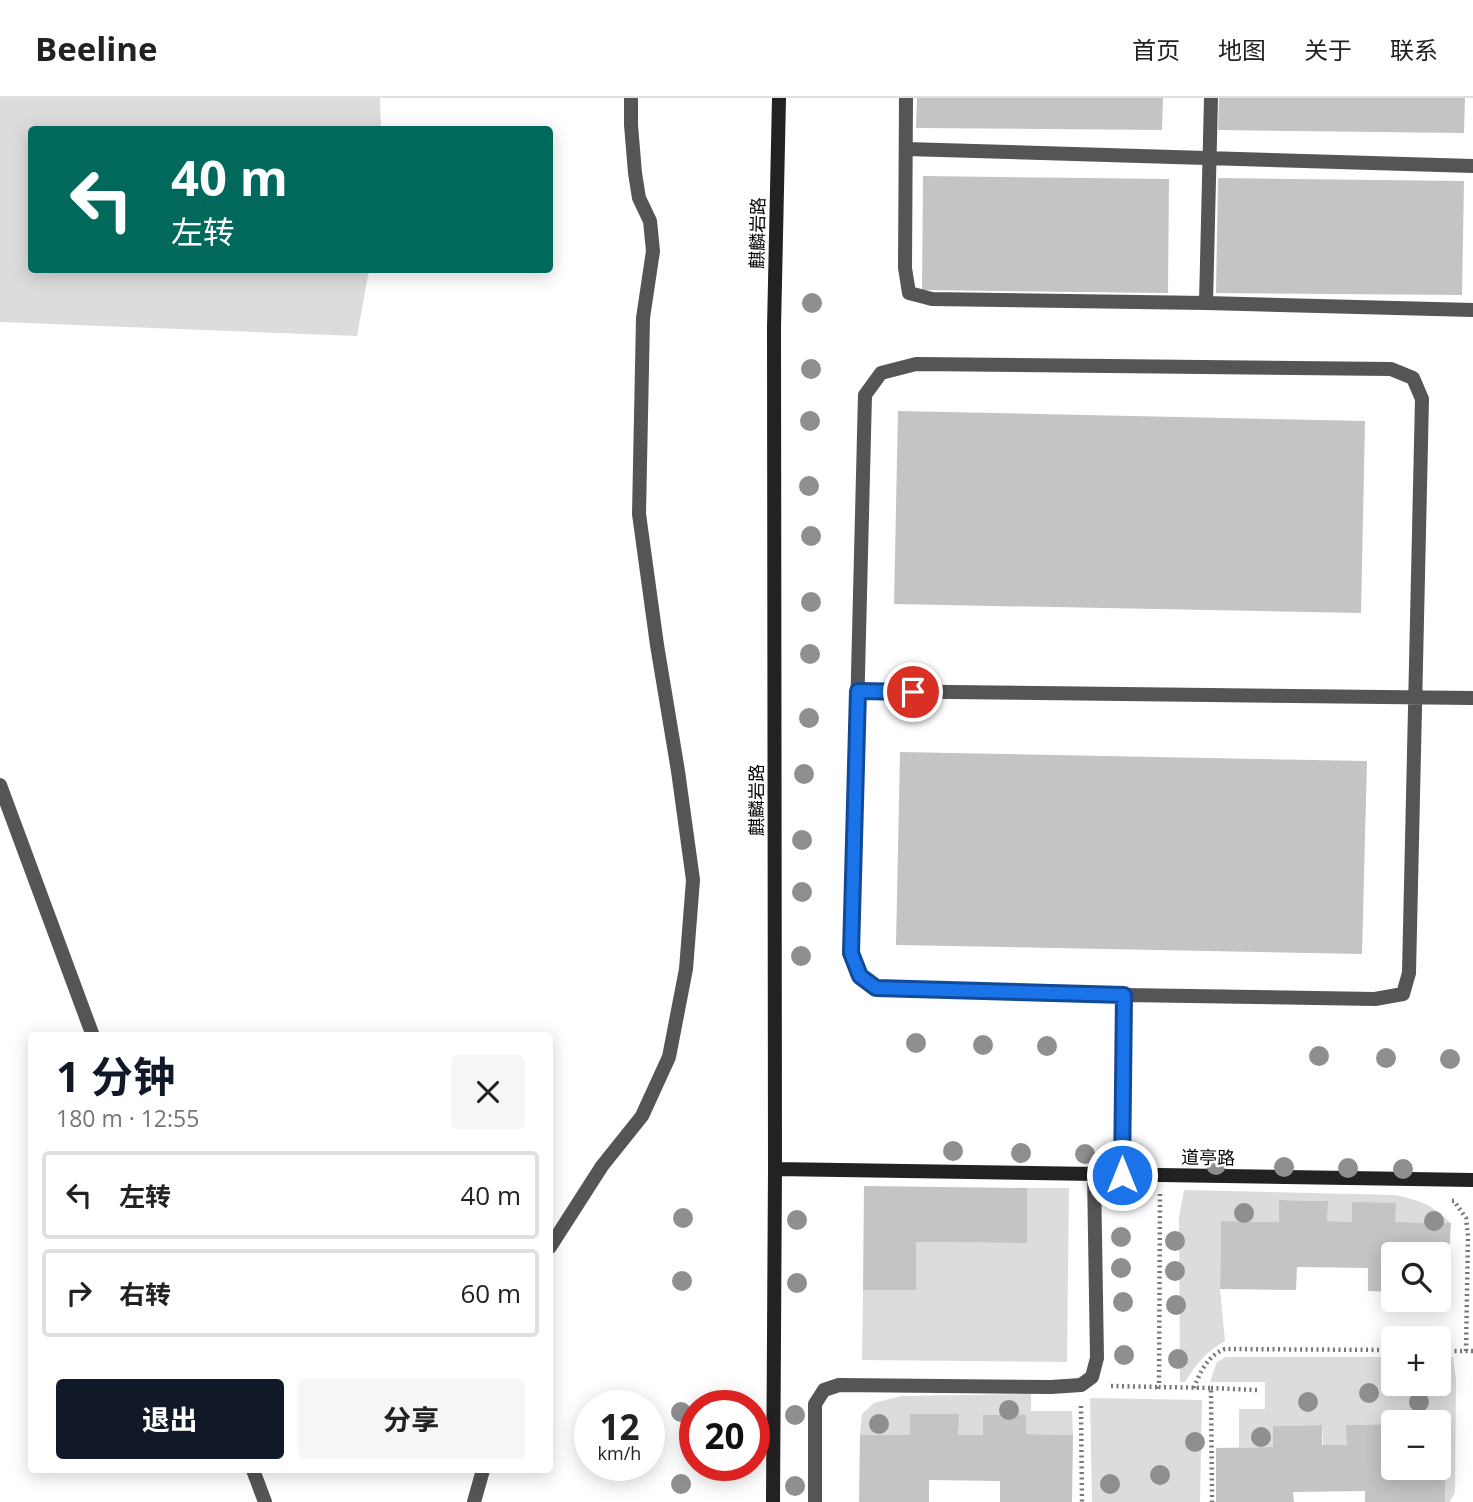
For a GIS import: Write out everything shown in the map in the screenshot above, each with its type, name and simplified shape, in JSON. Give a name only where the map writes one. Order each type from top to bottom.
[{"type":"main road","name":"麒麟岩路","points":[[773,1502],[774,328],[779,98]]},
{"type":"main road","name":"道亭路","points":[[775,1170],[1473,1181]]},
{"type":"street","points":[[553,1242],[602,1166],[642,1116],[669,1057],[686,969],[693,880],[639,514],[643,318],[653,251],[650,221],[639,198],[635,173],[631,98]]},
{"type":"street","points":[[906,98],[905,268],[909,293],[932,299],[1473,310]]},
{"type":"street","points":[[1206,303],[1211,98]]},
{"type":"street","points":[[906,149],[1473,166]]},
{"type":"street","points":[[916,364],[1391,369],[1413,378],[1422,399],[1409,973],[1403,994],[1375,999],[876,988],[860,976],[851,953],[858,691],[864,395],[881,373],[916,364]]},
{"type":"street","points":[[858,691],[1473,698]]},
{"type":"street","points":[[0,785],[92,1032]]},
{"type":"street","points":[[1122,1175],[1124,995]]},
{"type":"street","points":[[815,1502],[815,1404],[824,1390],[839,1385],[1051,1387],[1081,1385],[1092,1377],[1097,1358],[1094,1174]]},
{"type":"street","points":[[254,1473],[265,1502]]},
{"type":"street","points":[[474,1502],[482,1473]]},
{"type":"path","points":[[1159,1387],[1160,1175]]},
{"type":"path","points":[[1444,1199],[1454,1201],[1466,1218],[1466,1351]]},
{"type":"path","points":[[1194,1388],[1206,1362],[1217,1351],[1225,1349],[1381,1350]]},
{"type":"path","points":[[1451,1351],[1473,1352]]},
{"type":"path","points":[[1082,1502],[1081,1385],[1257,1390]]},
{"type":"path","points":[[1211,1388],[1212,1502]]},
{"type":"shaded area","points":[[0,98],[380,98],[381,126],[28,126],[28,273],[368,273],[357,336],[0,322]]},
{"type":"shaded area","points":[[1027,1188],[1069,1188],[1067,1362],[862,1360],[863,1290],[915,1290],[916,1242],[1027,1243]]},
{"type":"shaded area","points":[[1184,1190],[1394,1195],[1425,1204],[1451,1223],[1395,1222],[1395,1203],[1352,1203],[1352,1222],[1327,1221],[1327,1201],[1279,1200],[1279,1222],[1221,1221],[1220,1289],[1225,1341],[1202,1359],[1185,1382],[1180,1382],[1179,1217]]},
{"type":"shaded area","points":[[1226,1357],[1381,1357],[1381,1396],[1451,1396],[1453,1357],[1456,1379],[1455,1492],[1450,1502],[1445,1502],[1445,1480],[1451,1480],[1451,1410],[1381,1410],[1381,1424],[1347,1425],[1347,1445],[1323,1445],[1322,1425],[1274,1426],[1273,1447],[1239,1447],[1239,1409],[1265,1409],[1265,1382],[1210,1382],[1217,1362]]},
{"type":"shaded area","points":[[1031,1394],[1031,1411],[1072,1411],[1073,1435],[1026,1434],[1026,1415],[984,1415],[983,1435],[958,1435],[958,1414],[911,1414],[910,1435],[860,1435],[862,1414],[874,1403],[901,1396]]},
{"type":"shaded area","points":[[1090,1398],[1202,1400],[1200,1502],[1092,1502]]},
{"type":"building","points":[[917,98],[1163,98],[1162,130],[916,128]]},
{"type":"building","points":[[1219,98],[1465,98],[1464,133],[1218,130]]},
{"type":"building","points":[[923,176],[1169,179],[1168,293],[922,290]]},
{"type":"building","points":[[1218,178],[1464,181],[1462,295],[1216,293]]},
{"type":"building","points":[[898,411],[1365,421],[1361,613],[894,604]]},
{"type":"building","points":[[900,752],[1367,761],[1362,954],[896,945]]},
{"type":"building","points":[[864,1186],[1027,1188],[1027,1243],[916,1242],[916,1290],[863,1290]]},
{"type":"building","points":[[1279,1200],[1328,1201],[1327,1221],[1352,1222],[1352,1202],[1396,1203],[1395,1222],[1451,1223],[1450,1242],[1381,1242],[1381,1292],[1368,1291],[1368,1268],[1297,1267],[1296,1290],[1220,1289],[1221,1221],[1279,1222]]},
{"type":"building","points":[[910,1414],[959,1414],[958,1435],[983,1435],[983,1415],[1026,1415],[1026,1434],[1073,1435],[1072,1502],[1000,1502],[1000,1481],[929,1480],[929,1502],[859,1502],[860,1435],[910,1435]]},
{"type":"building","points":[[1381,1424],[1381,1480],[1445,1480],[1445,1502],[1365,1502],[1365,1491],[1293,1492],[1294,1502],[1216,1502],[1216,1448],[1273,1447],[1273,1426],[1322,1425],[1322,1445],[1347,1445],[1346,1425]]},
{"type":"route","points":[[913,692],[858,691],[851,953],[860,976],[876,988],[1124,995],[1122,1175]]}]
